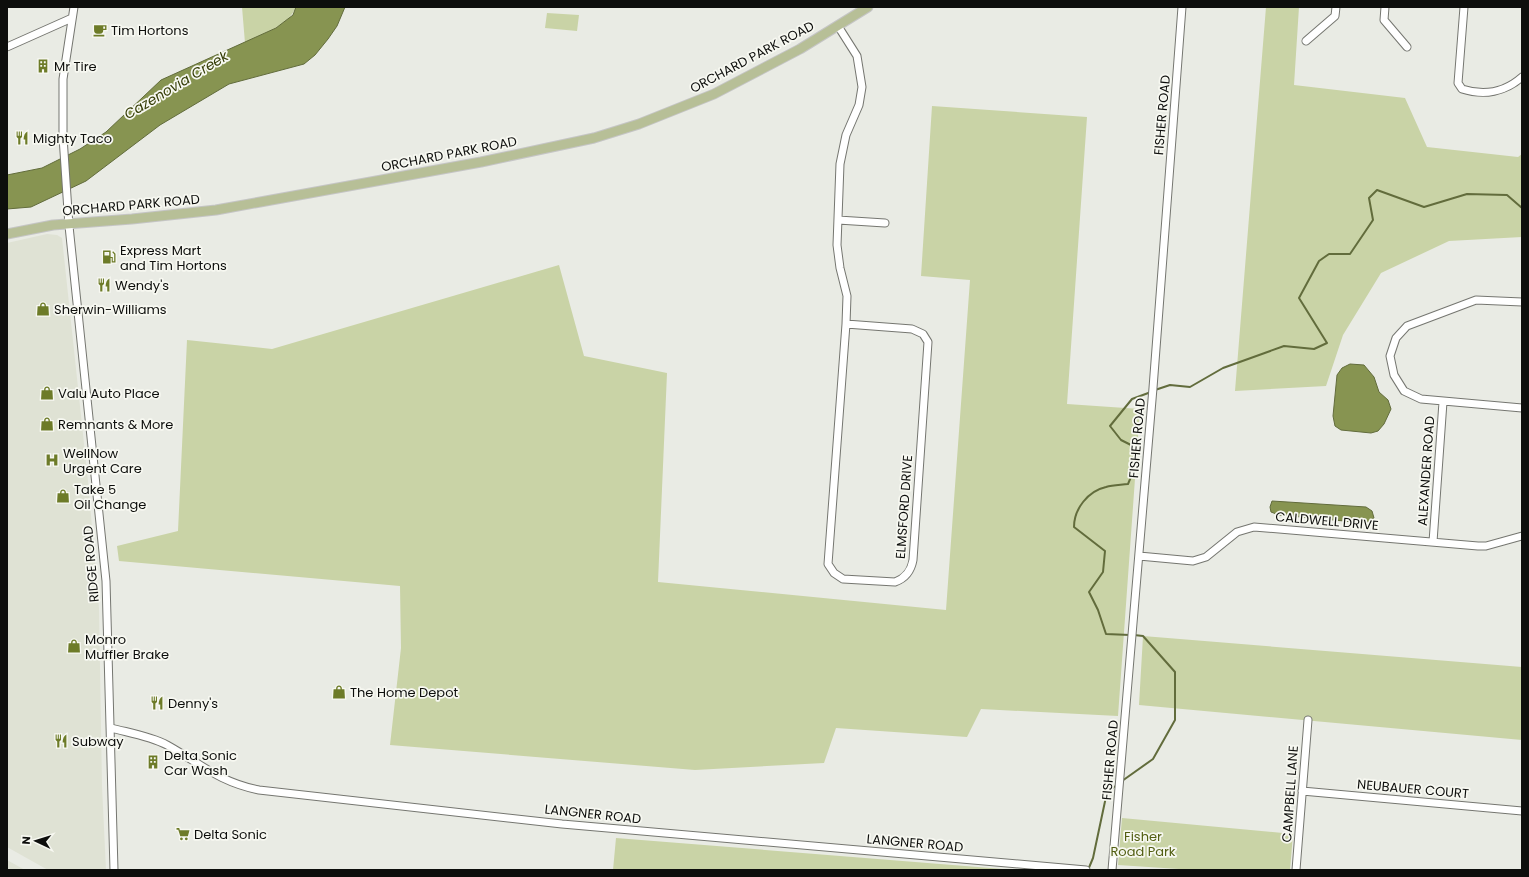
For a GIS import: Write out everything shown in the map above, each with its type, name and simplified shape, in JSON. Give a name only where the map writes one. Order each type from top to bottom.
[{"type":"main road","name":"ORCHARD PARK ROAD","points":[[7,234],[69,223],[132,219],[216,210],[488,160],[587,140],[639,124],[714,94],[800,49],[868,7]]},
{"type":"street","name":"RIDGE ROAD","points":[[74,7],[63,79],[63,148],[69,223],[104,557],[111,728],[114,870]]},
{"type":"street","name":"FISHER ROAD","points":[[1112,870],[1153,392],[1182,7]]},
{"type":"street","points":[[1306,42],[1335,16],[1336,7]]},
{"type":"street","points":[[1384,7],[1384,20],[1407,47]]},
{"type":"street","points":[[1464,7],[1458,82],[1462,89],[1475,91],[1503,90],[1522,77]]},
{"type":"street","points":[[7,47],[72,18]]},
{"type":"street","name":"ELMSFORD DRIVE","points":[[838,26],[857,56],[862,86],[859,105],[842,149],[837,255],[847,296],[828,564],[834,573],[843,578],[895,582],[901,580],[909,572],[913,560],[928,342],[922,334],[912,329],[846,324]]},
{"type":"street","points":[[838,220],[885,223]]},
{"type":"street","points":[[1522,302],[1486,300],[1468,303],[1407,326],[1396,338],[1390,356],[1394,375],[1404,391],[1421,399],[1522,408]]},
{"type":"street","name":"ALEXANDER ROAD","points":[[1433,542],[1443,402]]},
{"type":"street","name":"CALDWELL DRIVE","points":[[1139,556],[1193,561],[1206,557],[1237,532],[1254,527],[1486,546],[1522,536]]},
{"type":"street","name":"CAMPBELL LANE","points":[[1296,870],[1308,720]]},
{"type":"street","name":"LANGNER ROAD","points":[[111,728],[155,739],[212,774],[238,785],[259,790],[562,824],[1086,870]]},
{"type":"street","name":"NEUBAUER COURT","points":[[1302,791],[1522,811]]},
{"type":"shaded area","points":[[47,234],[57,235],[62,238],[88,481],[99,608],[102,786],[106,870],[48,870],[7,847],[7,243]]},
{"type":"shaded area","points":[[7,860],[25,870],[7,870]]},
{"type":"green space","points":[[242,7],[296,7],[287,19],[274,29],[245,43]]},
{"type":"green space","points":[[1266,7],[1299,7],[1294,85],[1405,98],[1427,147],[1518,157],[1522,154],[1522,237],[1449,241],[1381,273],[1343,335],[1326,386],[1235,391]]},
{"type":"green space","points":[[547,13],[579,15],[577,31],[545,28]]},
{"type":"green space","points":[[932,106],[1087,117],[1067,404],[1140,409],[1118,716],[981,709],[967,737],[836,728],[824,763],[695,770],[390,745],[401,648],[400,586],[119,561],[117,546],[178,531],[187,340],[272,349],[559,265],[584,356],[667,373],[658,582],[946,610],[970,280],[921,276]]},
{"type":"green space","points":[[1143,636],[1522,667],[1522,740],[1139,705]]},
{"type":"green space","name":"Fisher Road Park","points":[[1122,818],[1293,834],[1290,870],[1194,870],[1118,865]]},
{"type":"green space","points":[[616,838],[1015,870],[613,870]]},
{"type":"water","name":"Cazenovia Creek","points":[[296,7],[345,7],[337,26],[328,39],[315,55],[304,64],[229,84],[160,125],[86,181],[31,207],[7,209],[7,175],[42,168],[80,149],[106,132],[161,80],[276,28],[293,15]]},
{"type":"water","points":[[1350,364],[1364,365],[1374,377],[1379,392],[1388,400],[1391,409],[1384,424],[1378,431],[1371,433],[1341,430],[1335,426],[1333,416],[1337,375],[1342,368]]},
{"type":"water","points":[[1272,501],[1366,507],[1372,511],[1374,518],[1366,523],[1279,515],[1271,512],[1270,507]]},
{"type":"waterway","points":[[1155,390],[1170,385],[1190,387],[1223,368],[1284,346],[1314,349],[1327,343],[1299,298],[1319,261],[1329,254],[1350,254],[1373,220],[1369,198],[1377,190],[1424,207],[1467,194],[1507,195],[1522,208]]},
{"type":"waterway","points":[[1130,635],[1106,634],[1098,610],[1089,592],[1103,572],[1105,551],[1074,527],[1076,514],[1079,507],[1093,492],[1114,485],[1128,484],[1136,465],[1135,447],[1121,440],[1110,426],[1132,399],[1151,392]]},
{"type":"waterway","points":[[1122,781],[1153,759],[1175,720],[1175,672],[1143,636],[1134,635]]},
{"type":"waterway","points":[[1088,870],[1093,858],[1107,792],[1117,785]]},
{"type":"place","name":"Tim Hortons","points":[[100,30]]},
{"type":"place","name":"Mr Tire","points":[[43,66]]},
{"type":"place","name":"Mighty Taco","points":[[22,138]]},
{"type":"place","name":"Express Mart and Tim Hortons","points":[[109,257]]},
{"type":"place","name":"Wendy's","points":[[104,285]]},
{"type":"place","name":"Sherwin-Williams","points":[[43,309]]},
{"type":"place","name":"Valu Auto Place","points":[[47,393]]},
{"type":"place","name":"Remnants & More","points":[[47,424]]},
{"type":"place","name":"WellNow Urgent Care","points":[[52,460]]},
{"type":"place","name":"Take 5 Oil Change","points":[[63,496]]},
{"type":"place","name":"Monro Muffler Brake","points":[[74,646]]},
{"type":"place","name":"The Home Depot","points":[[339,692]]},
{"type":"place","name":"Denny's","points":[[157,703]]},
{"type":"place","name":"Subway","points":[[61,741]]},
{"type":"place","name":"Delta Sonic Car Wash","points":[[153,762]]},
{"type":"place","name":"Delta Sonic","points":[[183,834]]}]
